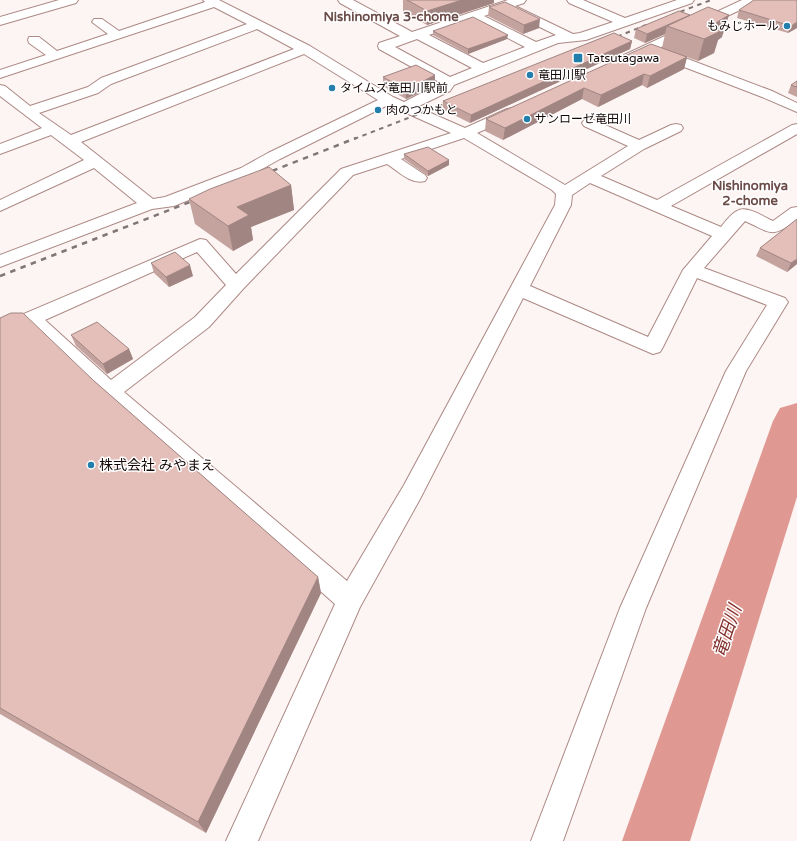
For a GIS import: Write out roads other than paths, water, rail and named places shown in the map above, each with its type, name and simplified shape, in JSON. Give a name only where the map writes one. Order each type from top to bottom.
[{"type":"street","points":[[0,21],[72,0]]},
{"type":"street","points":[[449,82],[384,46],[520,0]]},
{"type":"street","points":[[573,0],[624,22]]},
{"type":"street","points":[[403,108],[445,88],[449,82],[535,47],[556,39],[582,37],[686,0]]},
{"type":"street","points":[[617,63],[751,0]]},
{"type":"street","points":[[0,74],[117,35],[212,1],[305,49],[403,108],[465,133],[558,187],[564,193],[563,205],[519,289],[412,492],[350,600],[242,841]]},
{"type":"street","points":[[351,1],[415,36],[482,68]]},
{"type":"street","points":[[505,5],[569,37]]},
{"type":"street","points":[[474,16],[535,47]]},
{"type":"street","points":[[98,22],[117,35]]},
{"type":"street","points":[[28,112],[93,90],[106,80],[257,25]]},
{"type":"street","points":[[602,30],[618,36]]},
{"type":"street","points":[[34,40],[56,56]]},
{"type":"street","points":[[632,43],[760,92],[797,108]]},
{"type":"street","points":[[70,141],[305,49]]},
{"type":"street","points":[[3,95],[70,141],[150,204]]},
{"type":"street","points":[[0,261],[150,204],[168,202],[247,171],[274,156],[388,100]]},
{"type":"street","points":[[110,392],[202,322],[236,285],[347,172],[465,133],[523,107]]},
{"type":"street","points":[[589,123],[639,146]]},
{"type":"street","points":[[564,193],[639,146],[676,128]]},
{"type":"street","points":[[659,206],[797,128]]},
{"type":"street","points":[[0,149],[52,129]]},
{"type":"street","points":[[388,158],[419,178]]},
{"type":"street","points":[[0,206],[95,161]]},
{"type":"street","points":[[589,177],[723,234]]},
{"type":"street","points":[[519,289],[653,347],[692,270],[723,234],[743,214],[774,228],[797,212]]},
{"type":"street","points":[[0,332],[200,244],[236,285]]},
{"type":"street","points":[[547,841],[633,608],[736,371],[778,302],[692,270]]},
{"type":"street","points":[[31,318],[110,392],[350,600]]},
{"type":"waterway","name":"竜田川","points":[[656,841],[797,421]]},
{"type":"railway","points":[[672,15],[711,0]]},
{"type":"railway","points":[[609,40],[646,25]]},
{"type":"railway","points":[[354,139],[452,101]]},
{"type":"railway","points":[[262,175],[356,138]]},
{"type":"railway","points":[[0,276],[200,198]]},
{"type":"place","name":"もみじホール","points":[[787,26]]},
{"type":"place","name":"Tatsutagawa","points":[[578,58]]},
{"type":"place","name":"竜田川駅","points":[[530,75]]},
{"type":"place","name":"タイムズ竜田川駅前","points":[[332,88]]},
{"type":"place","name":"肉のつかもと","points":[[378,110]]},
{"type":"place","name":"サンローゼ竜田川","points":[[527,119]]},
{"type":"place","name":"株式会社 みやまえ","points":[[91,465]]},
{"type":"district","name":"Nishinomiya 3-chome","points":[[391,16]]},
{"type":"district","name":"Nishinomiya 2-chome","points":[[750,192]]}]
